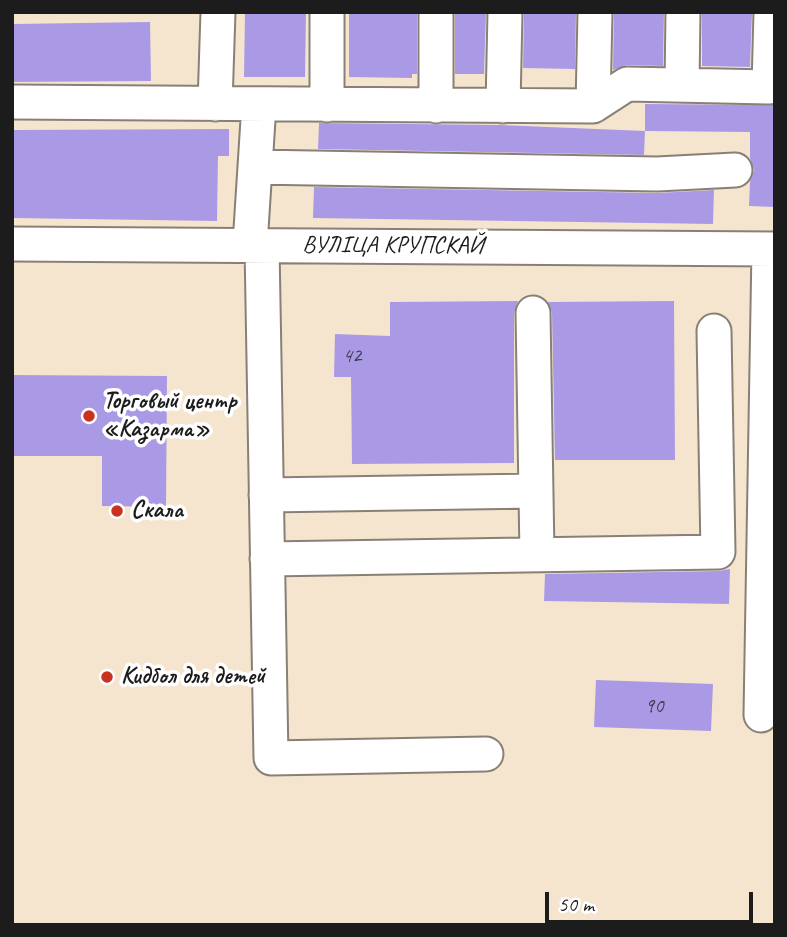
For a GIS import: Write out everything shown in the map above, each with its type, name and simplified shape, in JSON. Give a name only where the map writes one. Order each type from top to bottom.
[{"type":"street","points":[[215,104],[218,12]]},
{"type":"street","points":[[327,12],[327,105]]},
{"type":"street","points":[[436,12],[436,106]]},
{"type":"street","points":[[503,106],[505,12]]},
{"type":"street","points":[[593,106],[595,12]]},
{"type":"street","points":[[682,85],[683,12]]},
{"type":"street","points":[[12,102],[593,106],[627,84],[772,84],[771,12]]},
{"type":"street","points":[[259,104],[255,167],[256,246],[266,495],[271,758],[486,754]]},
{"type":"street","points":[[255,167],[657,174],[735,170]]},
{"type":"street","name":"ВУЛІЦА КРУПСКАЙ","points":[[12,244],[772,249]]},
{"type":"street","points":[[761,715],[772,249]]},
{"type":"street","points":[[533,313],[537,555]]},
{"type":"street","points":[[267,559],[718,552],[714,331]]},
{"type":"street","points":[[266,495],[536,491]]},
{"type":"building","points":[[245,12],[306,12],[305,77],[244,77]]},
{"type":"building","points":[[349,12],[417,12],[417,74],[412,74],[412,78],[349,77]]},
{"type":"building","points":[[455,12],[486,12],[484,74],[455,74]]},
{"type":"building","points":[[524,12],[576,12],[575,69],[523,68]]},
{"type":"building","points":[[614,12],[664,12],[663,66],[627,65],[613,70]]},
{"type":"building","points":[[702,12],[752,12],[750,67],[702,66]]},
{"type":"building","points":[[150,22],[151,81],[12,82],[12,24]]},
{"type":"building","points":[[645,104],[775,105],[775,207],[749,206],[750,182],[754,170],[750,158],[750,132],[645,131]]},
{"type":"building","points":[[319,123],[500,125],[645,131],[644,155],[318,149]]},
{"type":"building","points":[[229,129],[229,156],[218,156],[217,221],[12,218],[13,130]]},
{"type":"building","points":[[314,187],[657,193],[714,190],[713,224],[313,218]]},
{"type":"building","points":[[518,301],[514,313],[514,463],[352,464],[351,377],[334,377],[335,334],[390,336],[390,302]]},
{"type":"building","points":[[674,301],[675,460],[555,460],[552,313],[548,302]]},
{"type":"building","name":"Торговый центр «Казарма»","points":[[12,375],[167,376],[166,507],[102,506],[102,456],[12,456]]},
{"type":"building","points":[[730,569],[729,604],[544,601],[545,574]]},
{"type":"building","points":[[596,680],[713,684],[711,731],[594,727]]},
{"type":"place","name":"Торговый центр «Казарма»","points":[[89,416]]},
{"type":"place","name":"Скала","points":[[117,511]]},
{"type":"place","name":"Кидбол для детей","points":[[107,677]]}]
